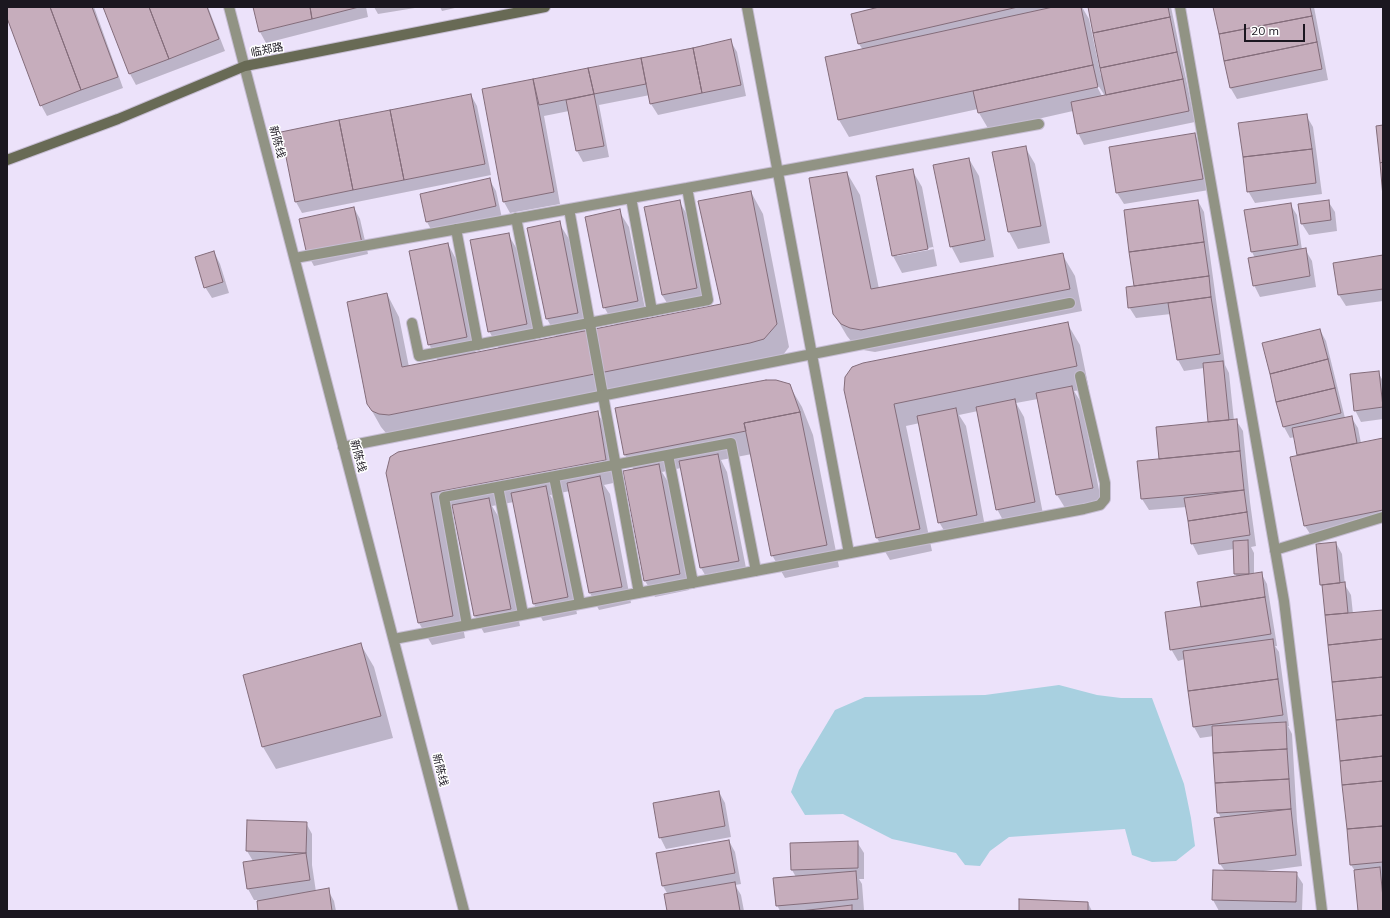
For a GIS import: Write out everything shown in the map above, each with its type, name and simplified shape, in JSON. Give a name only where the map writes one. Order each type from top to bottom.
[{"type":"main road","name":"临郑路","points":[[7,160],[118,119],[245,66],[545,7]]},
{"type":"street","name":"新陈线","points":[[230,7],[464,911]]},
{"type":"street","points":[[747,7],[849,553]]},
{"type":"street","points":[[1180,7],[1284,601],[1322,911]]},
{"type":"street","points":[[295,258],[1039,124]]},
{"type":"street","points":[[412,323],[419,356],[708,300],[687,188]]},
{"type":"street","points":[[631,198],[652,311]]},
{"type":"street","points":[[569,209],[639,593]]},
{"type":"street","points":[[516,218],[539,333]]},
{"type":"street","points":[[456,229],[478,345]]},
{"type":"street","points":[[344,447],[1070,303]]},
{"type":"street","points":[[394,639],[1100,505],[1105,499],[1105,483],[1080,376]]},
{"type":"street","points":[[467,625],[444,497],[731,443],[756,571]]},
{"type":"street","points":[[668,455],[692,583]]},
{"type":"street","points":[[554,477],[580,604]]},
{"type":"street","points":[[498,487],[523,614]]},
{"type":"street","points":[[1275,550],[1383,518]]},
{"type":"water","points":[[1059,685],[1097,695],[1121,698],[1152,698],[1184,784],[1191,818],[1195,846],[1176,861],[1152,862],[1132,855],[1125,829],[1009,837],[990,851],[980,866],[965,865],[956,853],[892,839],[843,814],[805,815],[791,792],[799,770],[835,710],[865,697],[985,695]]},
{"type":"building","points":[[7,7],[50,7],[81,90],[40,106],[7,18]]},
{"type":"building","points":[[50,7],[92,7],[118,77],[81,90]]},
{"type":"building","points":[[103,7],[149,7],[169,59],[129,74]]},
{"type":"building","points":[[149,7],[207,7],[219,39],[169,59]]},
{"type":"building","points":[[253,7],[310,7],[312,19],[259,32]]},
{"type":"building","points":[[310,7],[359,7],[312,19]]},
{"type":"building","points":[[879,7],[1018,7],[858,44],[851,14]]},
{"type":"building","points":[[1053,7],[1081,7],[1093,65],[838,120],[825,57]]},
{"type":"building","points":[[1088,7],[1168,7],[1170,17],[1093,33]]},
{"type":"building","points":[[1213,7],[1310,7],[1312,16],[1219,34]]},
{"type":"building","points":[[1312,16],[1317,42],[1224,61],[1219,34]]},
{"type":"building","points":[[1170,17],[1177,52],[1100,68],[1093,33]]},
{"type":"building","points":[[731,39],[741,85],[702,93],[693,48]]},
{"type":"building","points":[[1317,42],[1322,69],[1230,88],[1224,61]]},
{"type":"building","points":[[693,48],[702,93],[650,104],[641,58]]},
{"type":"building","points":[[1177,52],[1183,79],[1106,95],[1100,68]]},
{"type":"building","points":[[641,58],[646,84],[594,94],[588,68]]},
{"type":"building","points":[[1093,65],[1098,87],[978,113],[973,91]]},
{"type":"building","points":[[588,68],[594,94],[539,105],[533,79]]},
{"type":"building","points":[[533,79],[554,192],[503,202],[482,89]]},
{"type":"building","points":[[1183,79],[1189,111],[1077,134],[1071,102]]},
{"type":"building","points":[[471,94],[485,164],[404,180],[390,110]]},
{"type":"building","points":[[594,94],[604,146],[576,151],[566,100]]},
{"type":"building","points":[[390,110],[404,180],[353,190],[339,120]]},
{"type":"building","points":[[1307,114],[1312,149],[1243,157],[1238,123]]},
{"type":"building","points":[[339,120],[353,190],[295,202],[281,132]]},
{"type":"building","points":[[1383,125],[1383,162],[1380,163],[1376,126]]},
{"type":"building","points":[[1195,133],[1203,179],[1116,193],[1109,147]]},
{"type":"building","points":[[1026,146],[1041,226],[1008,232],[992,152]]},
{"type":"building","points":[[1312,149],[1316,183],[1247,192],[1243,157]]},
{"type":"building","points":[[969,158],[985,240],[950,247],[933,165]]},
{"type":"building","points":[[1383,162],[1383,197],[1380,163]]},
{"type":"building","points":[[913,169],[928,249],[892,256],[876,176]]},
{"type":"building","points":[[847,172],[871,289],[1063,253],[1070,289],[861,330],[850,328],[841,324],[833,314],[809,178]]},
{"type":"building","points":[[490,178],[496,206],[426,222],[420,194]]},
{"type":"building","points":[[751,191],[777,324],[764,339],[389,415],[379,414],[372,411],[367,404],[347,302],[387,293],[402,367],[721,304],[698,201]]},
{"type":"building","points":[[680,200],[697,288],[662,295],[644,207]]},
{"type":"building","points":[[1198,200],[1204,242],[1129,252],[1124,210]]},
{"type":"building","points":[[1329,200],[1331,220],[1301,224],[1298,204]]},
{"type":"building","points":[[1291,203],[1298,245],[1251,252],[1244,210]]},
{"type":"building","points":[[354,207],[362,243],[307,255],[299,219]]},
{"type":"building","points":[[620,209],[638,301],[603,308],[585,217]]},
{"type":"building","points":[[560,221],[578,313],[546,319],[527,228]]},
{"type":"building","points":[[509,233],[527,324],[488,332],[470,240]]},
{"type":"building","points":[[1204,242],[1209,276],[1134,286],[1129,252]]},
{"type":"building","points":[[448,243],[467,337],[428,345],[409,251]]},
{"type":"building","points":[[1306,248],[1310,276],[1253,286],[1248,258]]},
{"type":"building","points":[[214,251],[223,282],[204,288],[195,257]]},
{"type":"building","points":[[1383,255],[1383,289],[1338,295],[1333,263]]},
{"type":"building","points":[[1209,276],[1211,297],[1128,308],[1126,287]]},
{"type":"building","points":[[1211,297],[1220,354],[1177,360],[1168,303]]},
{"type":"building","points":[[1068,322],[1077,366],[894,404],[920,529],[876,538],[844,390],[845,377],[852,367],[863,363]]},
{"type":"building","points":[[1320,329],[1328,359],[1270,374],[1262,343]]},
{"type":"building","points":[[1328,359],[1335,388],[1276,402],[1270,374]]},
{"type":"building","points":[[1223,361],[1229,420],[1208,422],[1203,363]]},
{"type":"building","points":[[1379,371],[1383,407],[1354,411],[1350,374]]},
{"type":"building","points":[[766,380],[776,380],[790,384],[800,412],[744,423],[746,431],[624,455],[615,408]]},
{"type":"building","points":[[1072,386],[1093,488],[1056,495],[1036,393]]},
{"type":"building","points":[[1335,388],[1341,413],[1283,427],[1276,402]]},
{"type":"building","points":[[1015,399],[1035,502],[996,510],[976,407]]},
{"type":"building","points":[[956,408],[977,515],[938,523],[917,416]]},
{"type":"building","points":[[598,411],[606,460],[431,493],[453,616],[418,623],[386,473],[390,457],[398,452]]},
{"type":"building","points":[[800,412],[827,545],[771,556],[744,423]]},
{"type":"building","points":[[1352,416],[1357,443],[1297,455],[1292,428]]},
{"type":"building","points":[[1237,419],[1240,451],[1159,459],[1156,427]]},
{"type":"building","points":[[1383,438],[1383,510],[1304,526],[1290,457]]},
{"type":"building","points":[[1240,451],[1244,490],[1141,499],[1137,461]]},
{"type":"building","points":[[718,454],[739,561],[700,568],[679,461]]},
{"type":"building","points":[[659,464],[680,574],[644,581],[623,471]]},
{"type":"building","points":[[600,476],[622,587],[589,593],[567,483]]},
{"type":"building","points":[[546,486],[568,597],[533,604],[511,493]]},
{"type":"building","points":[[1244,490],[1247,512],[1188,521],[1184,498]]},
{"type":"building","points":[[489,498],[511,609],[474,616],[452,505]]},
{"type":"building","points":[[1247,512],[1250,535],[1191,544],[1188,521]]},
{"type":"building","points":[[1248,540],[1249,574],[1234,574],[1233,541]]},
{"type":"building","points":[[1336,542],[1340,583],[1320,585],[1316,544]]},
{"type":"building","points":[[1262,572],[1265,597],[1201,607],[1197,582]]},
{"type":"building","points":[[1345,582],[1348,613],[1325,615],[1322,585]]},
{"type":"building","points":[[1265,597],[1271,634],[1170,650],[1165,612]]},
{"type":"building","points":[[1383,610],[1383,639],[1328,645],[1325,615]]},
{"type":"building","points":[[1273,639],[1278,679],[1188,691],[1183,651]]},
{"type":"building","points":[[1383,639],[1383,677],[1332,682],[1328,645]]},
{"type":"building","points":[[361,643],[381,716],[262,747],[243,675]]},
{"type":"building","points":[[1383,677],[1383,715],[1336,720],[1332,682]]},
{"type":"building","points":[[1278,679],[1283,715],[1193,727],[1188,691]]},
{"type":"building","points":[[1383,715],[1383,756],[1340,761],[1336,720]]},
{"type":"building","points":[[1286,722],[1287,749],[1213,753],[1212,726]]},
{"type":"building","points":[[1287,749],[1289,779],[1215,783],[1213,753]]},
{"type":"building","points":[[1383,756],[1383,781],[1342,785],[1340,761]]},
{"type":"building","points":[[1289,779],[1291,809],[1217,813],[1215,783]]},
{"type":"building","points":[[1383,781],[1383,826],[1347,829],[1342,785]]},
{"type":"building","points":[[719,791],[725,826],[659,838],[653,803]]},
{"type":"building","points":[[1291,809],[1296,855],[1219,864],[1214,818]]},
{"type":"building","points":[[247,820],[307,822],[306,853],[246,851]]},
{"type":"building","points":[[1383,826],[1383,862],[1350,865],[1347,829]]},
{"type":"building","points":[[729,840],[735,873],[662,886],[656,853]]},
{"type":"building","points":[[858,841],[858,868],[791,870],[790,843]]},
{"type":"building","points":[[306,853],[310,880],[247,889],[243,862]]},
{"type":"building","points":[[1380,867],[1383,911],[1358,911],[1354,870]]},
{"type":"building","points":[[1213,870],[1297,872],[1296,902],[1212,900]]},
{"type":"building","points":[[856,871],[858,899],[776,906],[773,878]]},
{"type":"building","points":[[735,882],[740,911],[667,911],[664,894]]},
{"type":"building","points":[[329,888],[332,911],[258,911],[257,901]]},
{"type":"building","points":[[1019,899],[1088,902],[1088,911],[1019,911]]},
{"type":"building","points":[[852,905],[852,911],[800,911]]}]
